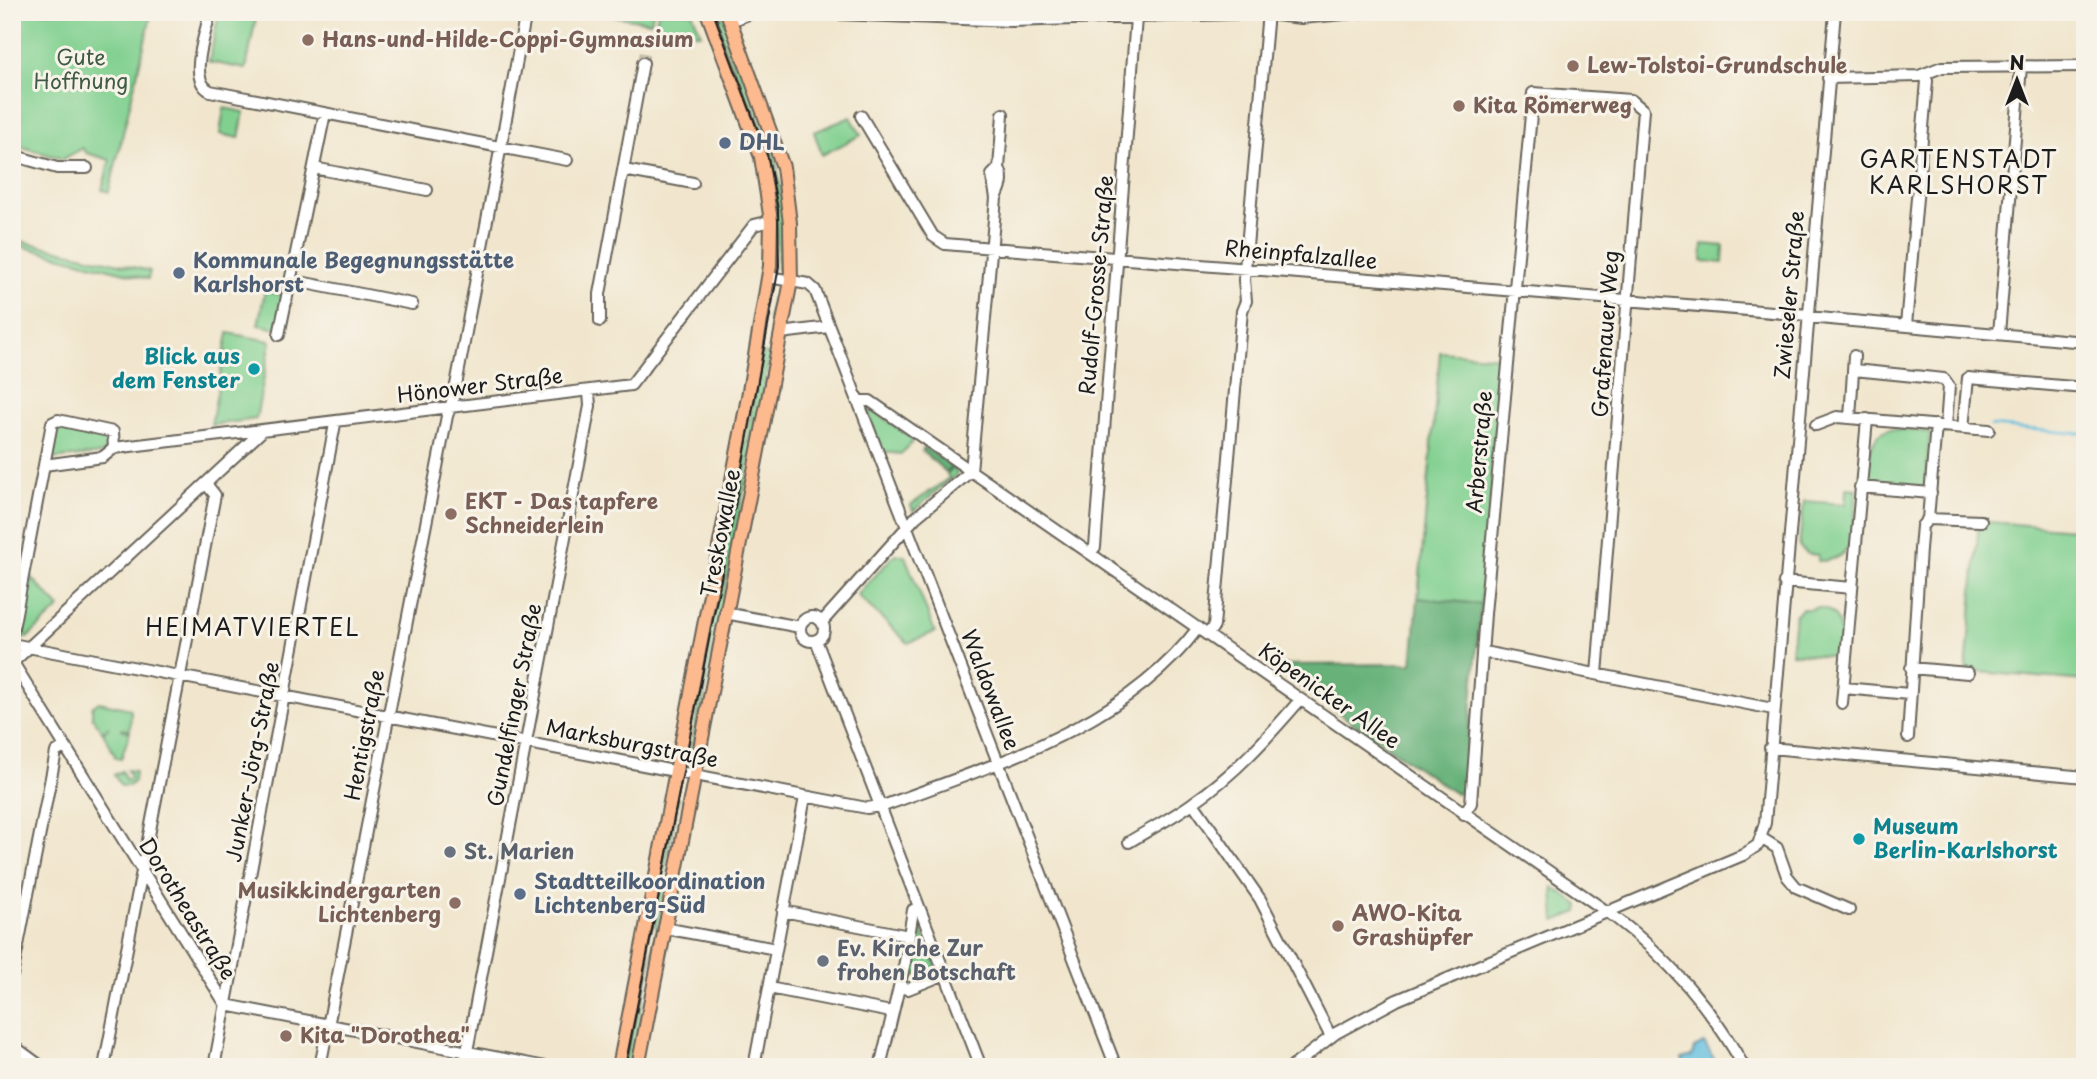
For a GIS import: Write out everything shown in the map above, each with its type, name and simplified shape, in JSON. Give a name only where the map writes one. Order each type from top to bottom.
[{"type":"main road","name":"Treskowallee","points":[[619,1067],[769,277],[771,221],[761,158],[707,12]]},
{"type":"main road","name":"Treskowallee","points":[[638,1067],[791,281],[790,223],[783,167],[728,17]]},
{"type":"street","points":[[210,12],[198,76],[203,87],[567,160]]},
{"type":"street","name":"Hentigstraße","points":[[320,1067],[448,410],[454,396],[526,12]]},
{"type":"street","points":[[728,17],[754,12]]},
{"type":"street","points":[[788,12],[985,20],[1268,13],[1301,18],[1365,12]]},
{"type":"street","name":"Zwieseler Straße","points":[[1761,838],[1765,823],[1835,12]]},
{"type":"street","points":[[1203,632],[1214,626],[1242,311],[1246,301],[1245,275],[1268,13]]},
{"type":"street","name":"Rudolf-Grosse-Straße","points":[[1090,553],[1095,547],[1136,18]]},
{"type":"street","points":[[600,321],[600,294],[643,63]]},
{"type":"street","points":[[1999,334],[2021,66]]},
{"type":"street","points":[[1828,78],[1924,74],[1942,67],[2085,66]]},
{"type":"street","points":[[1906,326],[1926,94],[1924,74]]},
{"type":"street","name":"Arberstraße","points":[[1464,814],[1471,803],[1533,93]]},
{"type":"street","name":"Grafenauer Weg","points":[[1533,93],[1632,100],[1643,110],[1597,674]]},
{"type":"street","points":[[279,335],[325,113]]},
{"type":"street","points":[[821,621],[907,529],[971,471],[996,198],[992,174],[999,168],[1003,114]]},
{"type":"street","name":"Rheinpfalzallee","points":[[861,116],[938,241],[1245,275],[1516,291],[2085,342]]},
{"type":"street","points":[[12,155],[57,168],[87,168]]},
{"type":"street","points":[[314,168],[426,190]]},
{"type":"street","points":[[624,170],[693,183]]},
{"type":"street","name":"Hönower Straße","points":[[44,465],[103,457],[114,448],[335,424],[633,384],[754,225],[771,221]]},
{"type":"street","name":"Waldowallee","points":[[769,277],[808,284],[814,290],[1116,1067]]},
{"type":"street","points":[[290,280],[412,304]]},
{"type":"street","points":[[781,333],[829,327]]},
{"type":"street","points":[[1850,418],[1854,356]]},
{"type":"street","points":[[1854,370],[1948,382],[1928,519],[1922,526],[1910,668],[1908,737]]},
{"type":"street","points":[[1963,428],[1968,378],[2085,388]]},
{"type":"street","name":"Gundelfinger Straße","points":[[464,1067],[595,391]]},
{"type":"street","name":"Köpenicker Allee","points":[[857,401],[868,400],[1633,932],[1674,971],[1715,1023],[1744,1067]]},
{"type":"street","points":[[1816,425],[1837,417],[1989,430]]},
{"type":"street","points":[[12,634],[51,423],[58,419],[110,430],[115,436],[114,448]]},
{"type":"street","points":[[1842,704],[1867,419]]},
{"type":"street","name":"Junker-Jörg-Straße","points":[[214,1067],[335,424]]},
{"type":"street","points":[[12,662],[32,647],[261,432]]},
{"type":"street","points":[[104,1067],[215,495],[207,485]]},
{"type":"street","points":[[1860,487],[1931,493]]},
{"type":"street","points":[[1928,519],[1981,521]]},
{"type":"street","points":[[1784,582],[1852,588]]},
{"type":"street","points":[[725,613],[800,626]]},
{"type":"street","points":[[800,626],[808,618],[821,621]]},
{"type":"street","points":[[816,640],[824,632],[821,621]]},
{"type":"street","points":[[800,626],[805,639],[816,640]]},
{"type":"street","name":"Marksburgstraße","points":[[12,644],[867,808],[879,807],[998,763],[1059,737],[1108,710],[1154,676],[1203,632]]},
{"type":"street","points":[[816,640],[981,1067]]},
{"type":"street","points":[[1484,652],[1773,709]]},
{"type":"street","name":"Dorotheastraße","points":[[12,662],[226,1005],[546,1067]]},
{"type":"street","points":[[1910,668],[1968,673]]},
{"type":"street","points":[[1844,688],[1909,694]]},
{"type":"street","points":[[1129,842],[1193,803],[1252,753],[1300,700]]},
{"type":"street","points":[[12,976],[56,752],[64,747]]},
{"type":"street","points":[[1770,748],[2085,776]]},
{"type":"street","points":[[754,1067],[805,797]]},
{"type":"street","points":[[1193,803],[1261,899],[1331,1037]]},
{"type":"street","points":[[1292,1067],[1331,1037],[1397,1000],[1743,855],[1758,845],[1761,838],[1777,848],[1787,876],[1797,887],[1849,910]]},
{"type":"street","points":[[880,1067],[899,987],[913,910],[919,908]]},
{"type":"street","points":[[783,911],[909,936]]},
{"type":"street","points":[[664,928],[776,949]]},
{"type":"street","points":[[899,987],[908,989],[945,974]]},
{"type":"street","points":[[769,988],[891,1012]]},
{"type":"street","points":[[12,1045],[42,1067]]},
{"type":"green space","name":"Gute Hoffnung","points":[[12,12],[152,12],[109,192],[102,190],[110,160],[86,153],[83,148],[63,159],[12,144]]},
{"type":"green space","points":[[219,12],[257,12],[246,69],[209,62]]},
{"type":"green space","points":[[589,12],[653,12],[651,22]]},
{"type":"green space","points":[[658,12],[692,12],[701,34],[655,27]]},
{"type":"green space","points":[[711,12],[720,12],[724,19],[775,156],[786,222],[785,271],[777,269],[777,235],[767,169],[747,106]]},
{"type":"green space","points":[[224,108],[244,112],[239,138],[220,134]]},
{"type":"green space","points":[[851,117],[861,135],[822,155],[814,132]]},
{"type":"green space","points":[[12,239],[150,271],[148,279],[12,244]]},
{"type":"green space","points":[[1703,244],[1724,246],[1723,263],[1702,261]]},
{"type":"green space","points":[[265,291],[283,295],[277,329],[258,325]]},
{"type":"green space","points":[[772,299],[782,301],[777,326],[768,318]]},
{"type":"green space","points":[[228,333],[271,341],[256,419],[211,425]]},
{"type":"green space","points":[[1440,352],[1502,357],[1481,604],[1418,598]]},
{"type":"green space","points":[[763,353],[770,354],[694,751],[690,750],[710,649],[705,647]]},
{"type":"green space","points":[[872,410],[912,438],[912,443],[901,454],[883,452],[868,413]]},
{"type":"green space","points":[[65,424],[64,431],[97,437],[102,434],[110,436],[111,444],[101,454],[51,459],[55,428]]},
{"type":"green space","points":[[1890,429],[1930,432],[1926,487],[1869,482],[1870,450],[1877,437]]},
{"type":"green space","points":[[924,447],[953,466],[946,472],[922,451]]},
{"type":"green space","points":[[954,467],[957,474],[913,511],[911,505],[949,478],[947,474]]},
{"type":"green space","points":[[1846,488],[1857,489],[1852,537],[1842,554],[1818,561],[1818,555],[1808,554],[1799,547],[1804,501],[1845,504]]},
{"type":"green space","points":[[1979,521],[2085,530],[2085,681],[1966,671]]},
{"type":"green space","points":[[895,554],[905,556],[935,632],[908,643],[857,595]]},
{"type":"green space","points":[[32,578],[60,608],[27,638],[20,637]]},
{"type":"green space","points":[[1418,598],[1481,604],[1464,790],[1456,794],[1269,665],[1412,664]]},
{"type":"green space","points":[[1814,607],[1831,612],[1836,617],[1840,631],[1840,657],[1791,653],[1795,615],[1802,609]]},
{"type":"green space","points":[[99,702],[131,709],[130,730],[121,729],[130,732],[121,759],[116,758],[103,732],[109,727],[102,731],[92,717],[92,707]]},
{"type":"green space","points":[[127,770],[135,771],[134,781],[129,786],[121,786],[114,775],[122,771],[126,781],[130,777]]},
{"type":"green space","points":[[676,797],[679,798],[662,886],[666,887],[631,1064],[624,1063],[642,969],[649,969],[657,926],[653,925],[650,929]]},
{"type":"green space","points":[[1553,887],[1579,905],[1578,912],[1555,921]]},
{"type":"green space","points":[[917,919],[937,967],[907,979],[906,977]]},
{"type":"water","points":[[1704,1043],[1719,1067],[1685,1067],[1682,1059],[1692,1056],[1694,1048]]},
{"type":"waterway","points":[[1990,426],[2085,434]]},
{"type":"tunnel","points":[[643,63],[645,51]]},
{"type":"tram line","points":[[625,1067],[732,523],[779,266],[778,209],[768,158],[713,12]]},
{"type":"place","name":"Hans-und-Hilde-Coppi-Gymnasium","points":[[308,40]]},
{"type":"place","name":"Lew-Tolstoi-Grundschule","points":[[1573,66]]},
{"type":"place","name":"Kita Römerweg","points":[[1459,106]]},
{"type":"place","name":"DHL","points":[[725,143]]},
{"type":"place","name":"Kommunale Begegnungsstätte Karlshorst","points":[[179,273]]},
{"type":"place","name":"Blick aus dem Fenster","points":[[254,369]]},
{"type":"place","name":"EKT - Das tapfere Schneiderlein","points":[[451,514]]},
{"type":"place","name":"Museum Berlin-Karlshorst","points":[[1859,839]]},
{"type":"place","name":"St. Marien","points":[[450,852]]},
{"type":"place","name":"Stadtteilkoordination Lichtenberg-Süd","points":[[520,894]]},
{"type":"place","name":"Musikkindergarten Lichtenberg","points":[[455,903]]},
{"type":"place","name":"AWO-Kita Grashüpfer","points":[[1338,926]]},
{"type":"place","name":"Ev. Kirche Zur frohen Botschaft","points":[[823,961]]},
{"type":"place","name":"Kita \"Dorothea\"","points":[[286,1036]]},
{"type":"district","name":"GARTENSTADT KARLSHORST","points":[[1959,173]]},
{"type":"district","name":"HEIMATVIERTEL","points":[[253,628]]}]
